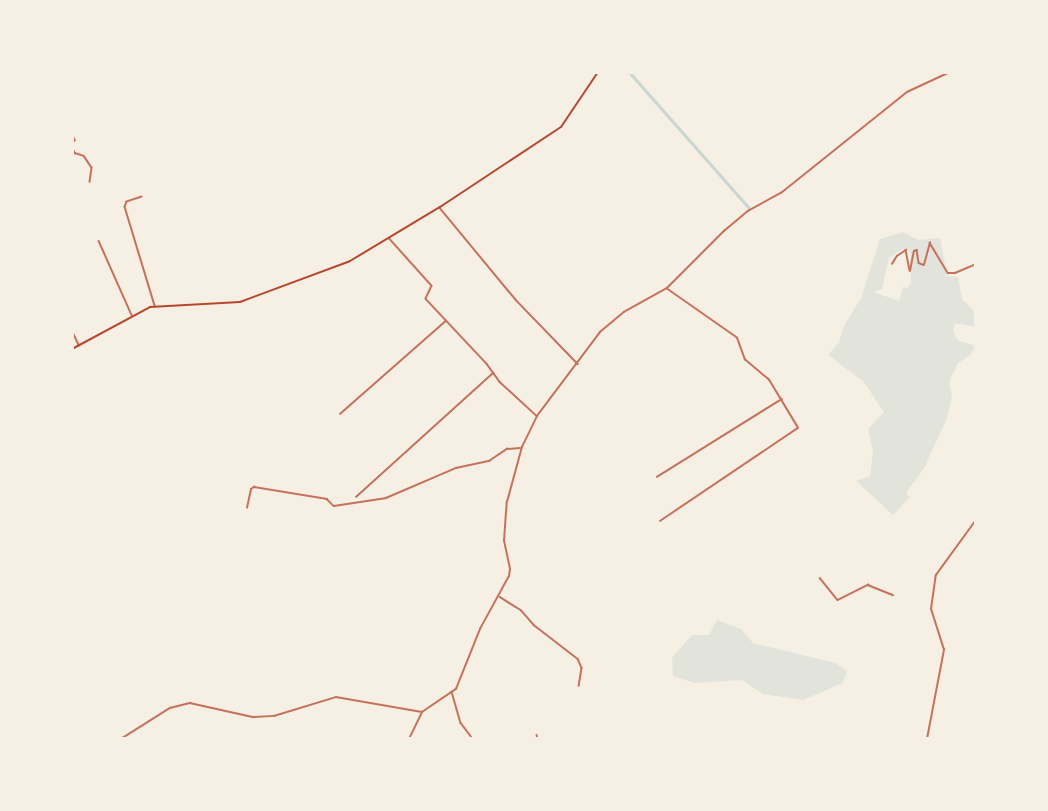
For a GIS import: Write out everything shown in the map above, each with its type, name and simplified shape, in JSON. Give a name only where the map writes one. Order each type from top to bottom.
[{"type":"main road","points":[[72,349],[132,315],[155,307],[240,302],[335,267],[440,207],[561,127],[598,72]]},
{"type":"street","points":[[409,739],[422,712],[452,691],[466,669],[480,629],[499,597],[510,569],[504,541],[507,502],[522,447],[537,416],[609,322],[667,288],[698,253],[748,211],[781,193],[907,92],[950,72]]},
{"type":"street","points":[[72,133],[75,140],[72,145],[75,153],[84,156],[92,168],[90,182]]},
{"type":"street","points":[[142,197],[127,202],[125,207],[155,307]]},
{"type":"street","points":[[440,207],[516,300],[578,364]]},
{"type":"street","points":[[389,237],[432,286],[426,299],[494,372],[500,382],[537,416]]},
{"type":"street","points":[[99,241],[132,315]]},
{"type":"street","points":[[892,264],[897,256],[906,250],[910,271],[914,251],[917,250],[919,263],[924,265],[930,243],[948,273],[955,273],[976,264]]},
{"type":"street","points":[[660,521],[798,428],[770,380],[745,360],[736,338],[667,288]]},
{"type":"street","points":[[340,414],[446,321]]},
{"type":"street","points":[[72,330],[79,345]]},
{"type":"street","points":[[356,497],[494,372]]},
{"type":"street","points":[[657,477],[783,399]]},
{"type":"street","points":[[247,508],[251,489],[254,487],[327,499],[334,506],[386,498],[456,468],[489,461],[507,449],[522,447]]},
{"type":"street","points":[[927,739],[944,650],[931,609],[936,575],[976,520]]},
{"type":"street","points":[[820,578],[838,600],[868,585],[893,595]]},
{"type":"street","points":[[499,597],[521,610],[534,625],[578,658],[582,668],[579,687]]},
{"type":"street","points":[[452,691],[461,723],[473,739]]},
{"type":"street","points":[[120,739],[170,708],[190,703],[253,717],[274,716],[336,698],[422,712]]},
{"type":"street","points":[[537,735],[538,739]]},
{"type":"shaded area","points":[[903,232],[919,240],[940,238],[947,276],[958,277],[962,299],[976,313],[976,327],[955,323],[953,330],[957,340],[976,346],[970,355],[958,363],[949,382],[952,396],[947,418],[924,468],[906,493],[910,497],[893,515],[856,481],[870,476],[873,452],[868,429],[884,412],[863,381],[828,355],[839,342],[844,326],[861,298],[880,239]],"holes":[[[904,248],[910,250],[911,283],[907,288],[903,287],[899,301],[874,292],[882,289],[889,258]]]},
{"type":"shaded area","points":[[717,620],[741,629],[753,643],[836,663],[847,671],[843,683],[803,700],[763,694],[742,680],[695,683],[673,676],[672,657],[692,635],[709,635]]},
{"type":"waterway","points":[[629,72],[749,208]]}]
